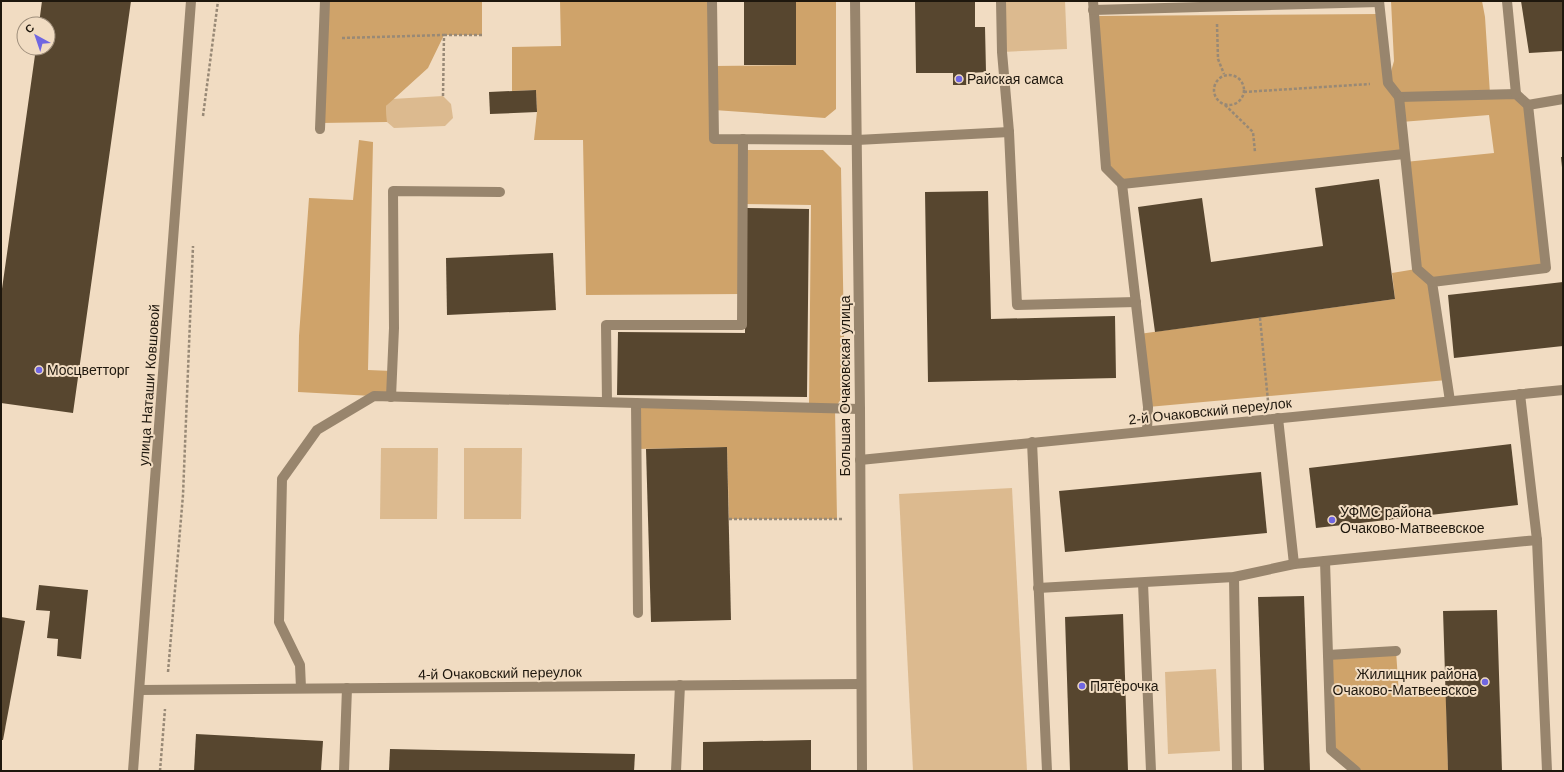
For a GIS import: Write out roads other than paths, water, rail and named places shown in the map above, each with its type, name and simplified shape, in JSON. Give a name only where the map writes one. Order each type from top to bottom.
[{"type":"street","name":"улица Наташи Ковшовой","points":[[133,771],[192,1]]},
{"type":"street","points":[[320,129],[325,1]]},
{"type":"street","points":[[712,1],[714,139],[857,140],[1009,132]]},
{"type":"street","name":"Большая Очаковская улица","points":[[855,1],[860,409],[862,771]]},
{"type":"street","points":[[1001,1],[1002,52],[1009,132],[1017,305],[1136,302]]},
{"type":"street","points":[[1147,431],[1148,408],[1122,184],[1106,168],[1093,5],[1216,6],[1379,1],[1388,83],[1399,97],[1417,269],[1432,282],[1450,401]]},
{"type":"street","points":[[1432,282],[1546,268],[1528,105],[1516,94],[1507,1]]},
{"type":"street","points":[[1399,97],[1516,94]]},
{"type":"street","points":[[1528,105],[1563,99]]},
{"type":"street","points":[[607,402],[606,326],[742,325],[743,139]]},
{"type":"street","points":[[1122,184],[1404,154]]},
{"type":"street","points":[[391,397],[394,328],[393,192],[500,192]]},
{"type":"street","name":"2-й Очаковский переулок","points":[[860,460],[1563,390]]},
{"type":"street","points":[[1520,394],[1538,540],[1547,771]]},
{"type":"street","points":[[301,688],[300,665],[278,622],[282,479],[317,430],[374,396],[860,409]]},
{"type":"street","points":[[636,403],[638,613]]},
{"type":"street","points":[[1274,419],[1294,564]]},
{"type":"street","points":[[1032,442],[1047,771]]},
{"type":"street","points":[[1038,588],[1234,577],[1294,564],[1538,540]]},
{"type":"street","points":[[1324,561],[1331,750],[1356,771]]},
{"type":"street","points":[[1234,577],[1237,771]]},
{"type":"street","points":[[1143,583],[1151,771]]},
{"type":"street","points":[[1328,655],[1396,651]]},
{"type":"street","name":"4-й Очаковский переулок","points":[[140,690],[861,684]]},
{"type":"street","points":[[676,771],[680,685]]},
{"type":"street","points":[[344,771],[348,688]]},
{"type":"place","name":"Райская самса","points":[[959,79]]},
{"type":"place","name":"Мосцветторг","points":[[39,370]]},
{"type":"place","name":"УФМС района Очаково-Матвеевское","points":[[1332,520]]},
{"type":"place","name":"Жилищник района Очаково-Матвеевское","points":[[1485,682]]},
{"type":"place","name":"Пятёрочка","points":[[1082,686]]}]
